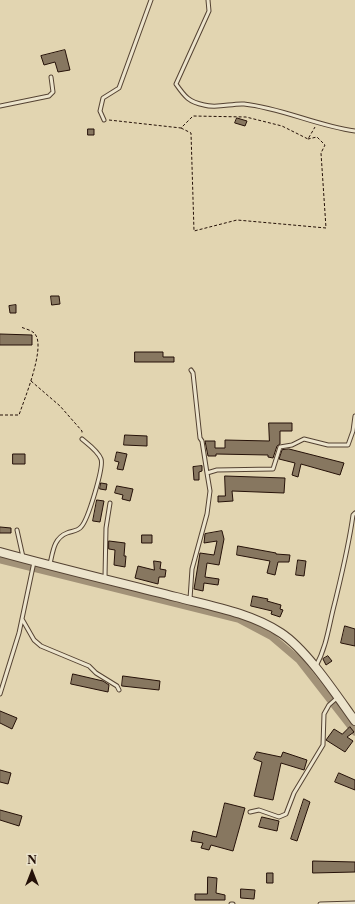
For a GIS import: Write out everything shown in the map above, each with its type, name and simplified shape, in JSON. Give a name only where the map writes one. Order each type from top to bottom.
[{"type":"street","points":[[0,552],[190,601],[246,617],[266,625],[283,634],[315,668],[355,721]]},
{"type":"lane","points":[[104,120],[100,111],[103,98],[119,88],[151,0]]},
{"type":"lane","points":[[208,0],[209,11],[176,84],[186,99],[206,106],[244,104],[334,128],[355,131]]},
{"type":"lane","points":[[0,106],[49,96],[53,92],[51,77]]},
{"type":"lane","points":[[190,601],[192,569],[207,514],[210,491],[202,441],[200,438],[193,373],[191,370]]},
{"type":"lane","points":[[208,473],[217,470],[274,469],[280,447],[292,445],[304,439],[328,445],[348,445],[353,431],[355,416]]},
{"type":"lane","points":[[50,566],[53,547],[57,541],[66,534],[82,527],[102,466],[99,455],[82,438]]},
{"type":"lane","points":[[105,579],[106,528],[110,503]]},
{"type":"lane","points":[[315,668],[323,654],[342,576],[353,515],[355,513]]},
{"type":"lane","points":[[17,530],[23,558]]},
{"type":"lane","points":[[0,694],[22,619],[34,562]]},
{"type":"lane","points":[[22,619],[34,640],[41,646],[89,666],[96,673],[117,686],[119,690]]},
{"type":"lane","points":[[250,812],[259,810],[279,817],[286,814],[294,793],[323,745],[324,714],[329,705],[338,697]]},
{"type":"lane","points":[[320,904],[355,903]]},
{"type":"path","points":[[104,120],[181,128],[190,134],[194,231],[237,220],[326,228],[321,153],[325,145],[317,137],[308,139],[282,126],[246,117],[193,116],[181,128]]},
{"type":"path","points":[[308,139],[317,123]]},
{"type":"path","points":[[0,414],[19,415],[31,381],[38,351],[38,339],[34,332],[21,327]]},
{"type":"path","points":[[31,381],[60,406],[82,431],[82,438]]},
{"type":"building","points":[[65,50],[70,70],[58,72],[55,62],[44,65],[41,56]]},
{"type":"building","points":[[237,118],[247,121],[245,126],[235,123]]},
{"type":"building","points":[[88,129],[94,129],[94,135],[88,135]]},
{"type":"building","points":[[51,296],[59,296],[60,304],[52,305]]},
{"type":"building","points":[[16,305],[16,313],[10,313],[9,306]]},
{"type":"building","points":[[0,334],[32,335],[32,345],[0,345]]},
{"type":"building","points":[[135,352],[163,352],[163,357],[174,357],[174,362],[135,362]]},
{"type":"building","points":[[269,423],[292,423],[292,431],[280,431],[280,444],[277,446],[273,458],[268,457],[268,455],[216,454],[216,456],[208,456],[205,441],[215,441],[215,448],[225,448],[225,440],[269,441]]},
{"type":"building","points":[[125,435],[147,436],[147,446],[124,445]]},
{"type":"building","points":[[289,449],[344,463],[340,475],[301,464],[298,477],[292,475],[295,463],[279,459],[282,450]]},
{"type":"building","points":[[117,452],[127,454],[123,470],[117,469],[119,462],[115,461]]},
{"type":"building","points":[[13,454],[25,454],[25,464],[13,464]]},
{"type":"building","points":[[202,466],[202,471],[199,472],[199,480],[194,480],[193,467]]},
{"type":"building","points":[[225,476],[285,478],[284,493],[232,491],[233,501],[218,502],[218,496],[225,496]]},
{"type":"building","points":[[101,483],[107,484],[106,490],[100,489]]},
{"type":"building","points":[[117,486],[133,489],[130,501],[122,499],[123,495],[115,493]]},
{"type":"building","points":[[97,500],[104,501],[100,522],[93,521]]},
{"type":"building","points":[[0,527],[11,528],[11,533],[0,533]]},
{"type":"building","points":[[222,531],[224,539],[219,565],[207,563],[205,577],[219,579],[218,585],[204,583],[203,591],[194,589],[200,553],[214,555],[217,541],[204,543],[205,534]]},
{"type":"building","points":[[142,535],[152,535],[152,543],[142,543]]},
{"type":"building","points":[[109,541],[125,543],[125,567],[114,565],[115,550],[109,549]]},
{"type":"building","points":[[238,546],[276,554],[290,555],[289,562],[278,562],[275,575],[267,573],[270,561],[237,555]]},
{"type":"building","points":[[298,560],[306,561],[304,576],[296,575]]},
{"type":"building","points":[[154,561],[161,562],[160,569],[166,570],[165,577],[159,577],[158,584],[135,578],[138,566],[154,570]]},
{"type":"building","points":[[253,596],[268,599],[267,601],[281,605],[280,609],[283,610],[280,617],[271,614],[272,611],[251,606]]},
{"type":"building","points":[[345,626],[355,629],[355,646],[341,643]]},
{"type":"building","points":[[328,656],[332,661],[326,665],[323,659]]},
{"type":"building","points":[[73,674],[103,681],[109,685],[108,692],[71,684]]},
{"type":"building","points":[[123,676],[160,681],[159,690],[122,686]]},
{"type":"building","points":[[0,711],[17,718],[12,729],[0,723]]},
{"type":"building","points":[[350,727],[354,732],[347,737],[353,741],[345,752],[326,740],[334,729],[342,734]]},
{"type":"building","points":[[257,752],[281,757],[283,752],[307,760],[304,770],[281,763],[273,800],[254,796],[262,762],[254,759]]},
{"type":"building","points":[[0,770],[11,773],[8,784],[0,782]]},
{"type":"building","points":[[339,773],[355,780],[355,790],[335,782]]},
{"type":"building","points":[[304,799],[310,802],[297,841],[291,839]]},
{"type":"building","points":[[225,803],[245,808],[233,851],[211,845],[209,850],[201,848],[203,843],[191,841],[193,831],[216,837]]},
{"type":"building","points":[[0,810],[22,816],[19,826],[0,820]]},
{"type":"building","points":[[262,817],[279,821],[277,831],[259,827]]},
{"type":"building","points":[[313,861],[355,862],[355,872],[313,873]]},
{"type":"building","points":[[267,873],[273,873],[273,883],[267,883]]},
{"type":"building","points":[[208,877],[217,878],[216,893],[225,895],[225,900],[195,900],[195,894],[207,894]]},
{"type":"building","points":[[241,889],[255,890],[254,899],[241,898]]},
{"type":"waterway","points":[[0,560],[238,619],[272,637],[299,660],[355,732]]}]
